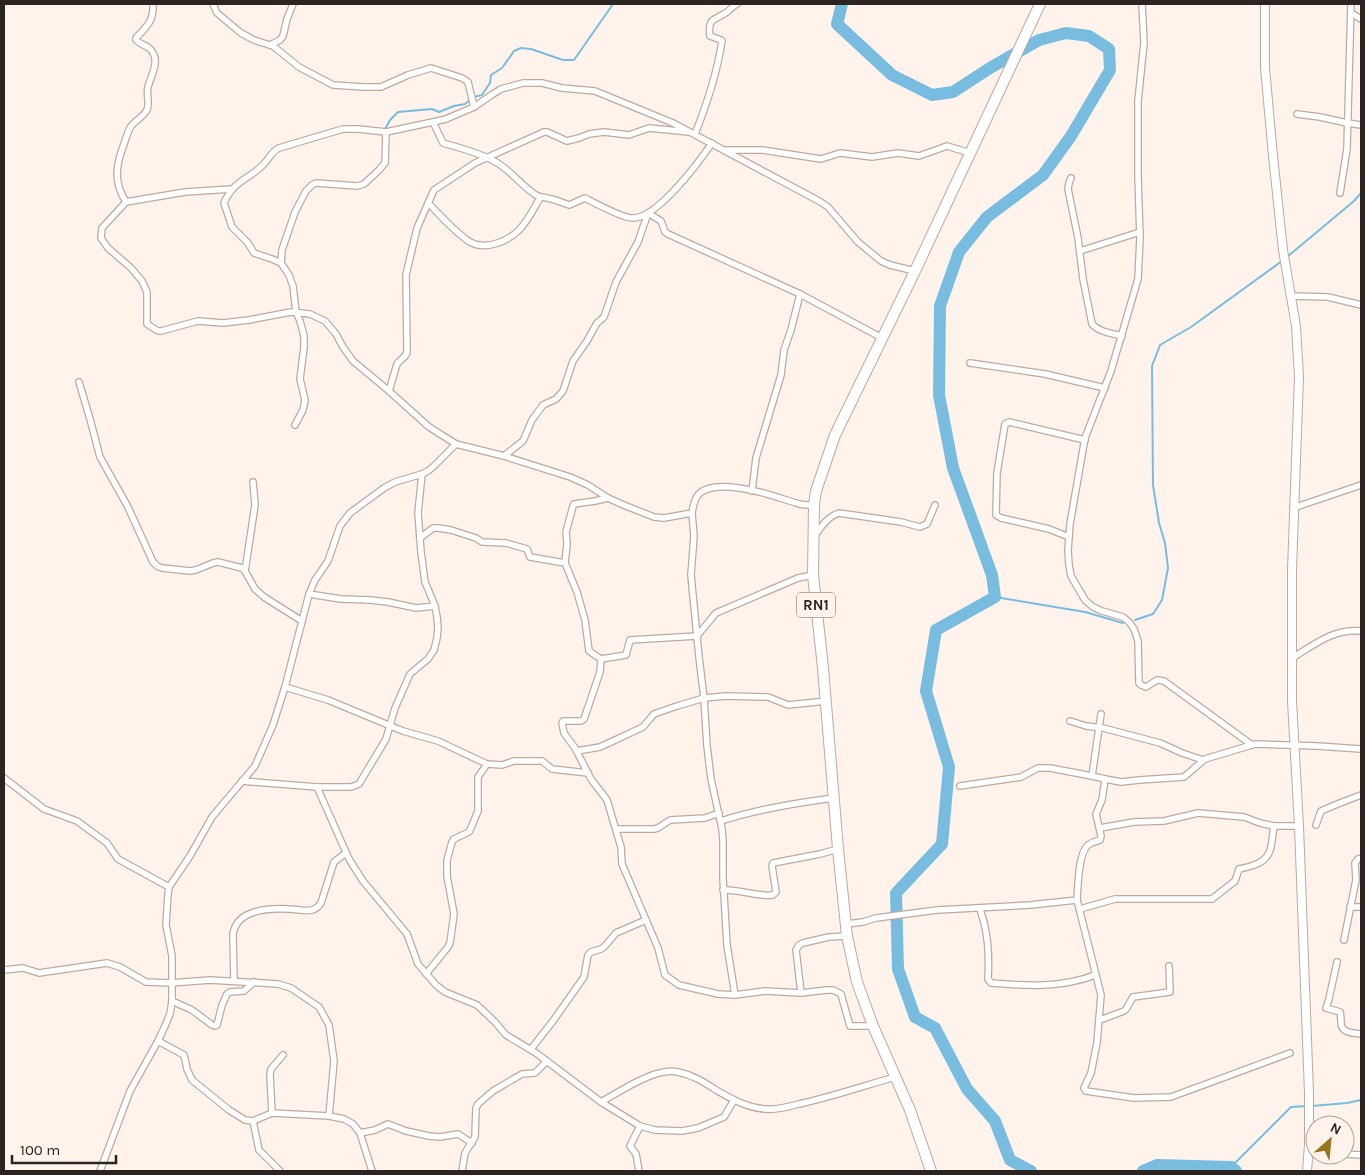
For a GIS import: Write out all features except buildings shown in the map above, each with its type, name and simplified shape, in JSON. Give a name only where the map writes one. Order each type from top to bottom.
[{"type":"highway","name":"RN1","points":[[932,1171],[910,1110],[873,1026],[857,982],[847,936],[813,576],[814,505],[816,491],[835,435],[915,271],[1040,4]]},
{"type":"main road","points":[[1264,4],[1265,68],[1273,156],[1283,250],[1296,326],[1299,378],[1293,508],[1292,701],[1300,826],[1309,1115]]},
{"type":"street","points":[[126,202],[120,190],[116,166],[130,129],[142,117],[148,106],[148,88],[154,75],[155,60],[152,50],[136,40],[136,38],[151,20],[154,13],[153,4]]},
{"type":"street","points":[[213,4],[217,13],[241,33],[270,45],[302,69],[336,86],[381,87],[420,70],[434,68],[468,82],[474,107]]},
{"type":"street","points":[[270,45],[280,40],[283,36],[293,4]]},
{"type":"street","points":[[694,133],[709,98],[714,75],[719,63],[722,41],[710,36],[710,22],[736,4]]},
{"type":"street","points":[[1142,4],[1144,43],[1138,101],[1140,232],[1138,279],[1105,388],[1085,440],[1069,537],[1068,558],[1071,576],[1085,600],[1093,607],[1102,611],[1124,617],[1134,629],[1138,641],[1139,683],[1146,686],[1157,680],[1164,681],[1252,745]]},
{"type":"street","points":[[1340,193],[1347,149],[1351,4]]},
{"type":"street","points":[[1351,13],[1361,19]]},
{"type":"street","points":[[295,425],[303,410],[305,400],[300,379],[304,336],[296,312],[294,286],[281,263],[254,253],[248,243],[233,229],[224,203],[232,189],[261,166],[270,154],[279,148],[343,130],[358,129],[386,132],[446,119],[474,107],[492,94],[514,85],[542,83],[562,88],[589,89],[672,122],[824,204],[858,242],[881,261],[915,271]]},
{"type":"street","points":[[1297,114],[1361,125]]},
{"type":"street","points":[[433,122],[443,144],[465,149],[488,158],[507,169],[523,186],[540,198],[549,198],[569,205],[585,198],[631,218],[648,213],[672,192],[691,173],[712,143]]},
{"type":"street","points":[[389,391],[398,361],[406,356],[407,352],[406,275],[415,233],[436,188],[470,166],[544,132],[567,141],[600,132],[629,135],[649,128],[694,133]]},
{"type":"street","points":[[281,263],[282,250],[294,212],[306,191],[316,183],[357,186],[364,184],[385,163],[386,132]]},
{"type":"street","points":[[725,150],[762,150],[820,159],[840,153],[872,157],[898,154],[919,156],[947,146],[970,152]]},
{"type":"street","points":[[1071,178],[1068,190],[1092,324],[1101,331],[1122,336]]},
{"type":"street","points":[[232,189],[185,192],[126,202],[102,228],[101,238],[108,248],[131,268],[142,281],[147,292],[147,324],[161,331],[198,321],[223,323],[296,312],[310,314],[325,321],[336,334],[353,361],[429,427],[456,444],[504,456],[570,477],[588,485],[608,498],[659,518],[692,513]]},
{"type":"street","points":[[428,203],[467,240],[476,244],[489,245],[510,237],[520,230],[540,198]]},
{"type":"street","points":[[648,213],[661,221],[664,232],[800,294],[882,338]]},
{"type":"street","points":[[504,456],[523,441],[532,420],[543,405],[556,399],[563,391],[573,361],[587,341],[596,323],[604,317],[616,282],[638,242],[648,213]]},
{"type":"street","points":[[1080,251],[1140,232]]},
{"type":"street","points":[[752,491],[756,458],[781,375],[784,350],[800,294]]},
{"type":"street","points":[[1291,296],[1328,297],[1361,305]]},
{"type":"street","points":[[970,362],[1045,374],[1105,388]]},
{"type":"street","points":[[79,382],[100,457],[128,507],[153,562],[162,568],[190,570],[196,570],[218,562],[242,568],[255,589],[264,597],[302,621]]},
{"type":"street","points":[[1069,537],[1048,529],[997,516],[995,512],[997,473],[1007,422],[1085,440]]},
{"type":"street","points":[[100,1171],[130,1091],[158,1041],[170,1014],[172,1001],[172,956],[166,925],[169,888],[208,824],[255,766],[269,735],[285,687],[310,594],[315,580],[328,561],[340,526],[350,513],[384,488],[395,482],[422,474],[434,466],[456,444]]},
{"type":"street","points":[[242,780],[317,787],[351,787],[360,784],[386,739],[395,708],[410,674],[428,660],[434,650],[438,627],[435,606],[425,582],[418,513],[422,474]]},
{"type":"street","points":[[245,571],[255,505],[253,482]]},
{"type":"street","points":[[1293,508],[1361,485]]},
{"type":"street","points":[[735,995],[727,945],[721,821],[707,746],[691,575],[694,536],[692,513],[697,496],[706,489],[722,487],[752,491],[780,497],[800,504],[814,505]]},
{"type":"street","points":[[608,498],[577,503],[573,506],[567,527],[565,563],[585,620],[589,651],[601,659],[626,655],[630,640],[697,636],[716,613],[798,578],[813,576]]},
{"type":"street","points":[[813,539],[826,521],[839,513],[901,522],[920,527],[927,524],[935,505]]},
{"type":"street","points":[[420,538],[433,528],[451,530],[476,538],[482,542],[510,543],[527,549],[529,556],[532,558],[565,563]]},
{"type":"street","points":[[310,594],[341,599],[393,603],[413,608],[435,606]]},
{"type":"street","points":[[1292,658],[1328,636],[1344,632],[1361,631]]},
{"type":"street","points":[[601,659],[600,672],[584,719],[581,721],[564,721],[562,723],[564,733],[577,751],[594,785],[607,800],[621,847],[622,864],[658,948],[666,976],[684,986],[718,994],[735,995],[765,991],[801,993],[827,990],[839,992],[850,1026],[873,1026]]},
{"type":"street","points":[[285,687],[328,700],[403,731],[438,741],[487,764],[502,765],[514,761],[542,761],[552,769],[588,773]]},
{"type":"street","points":[[577,751],[600,747],[612,742],[642,727],[654,714],[704,698],[726,696],[768,697],[788,705],[826,701]]},
{"type":"street","points":[[1092,776],[1101,714]]},
{"type":"street","points":[[1070,721],[1157,742],[1203,760]]},
{"type":"street","points":[[960,786],[1021,777],[1038,768],[1050,768],[1121,782],[1184,777],[1203,760],[1252,745],[1295,745],[1361,749]]},
{"type":"street","points":[[426,974],[450,943],[454,914],[447,876],[447,860],[454,839],[469,832],[471,828],[478,811],[478,777],[487,764]]},
{"type":"street","points":[[4,778],[44,809],[74,820],[84,826],[107,843],[118,859],[169,888]]},
{"type":"street","points":[[1105,780],[1102,800],[1096,814],[1101,838],[1088,845],[1085,849],[1078,879],[1078,900],[1101,995],[1097,1042],[1091,1073],[1084,1088],[1086,1091],[1134,1098],[1172,1097],[1290,1053]]},
{"type":"street","points":[[317,787],[355,870],[407,934],[418,964],[440,989],[477,1005],[506,1035],[531,1049],[601,1102],[640,1126],[655,1130],[673,1131],[698,1128],[724,1117],[734,1100]]},
{"type":"street","points":[[1316,825],[1321,812],[1361,795]]},
{"type":"street","points":[[721,821],[765,809],[834,798]]},
{"type":"street","points":[[1100,828],[1134,822],[1164,820],[1198,813],[1244,817],[1260,824],[1274,826],[1300,826]]},
{"type":"street","points":[[616,829],[654,829],[661,827],[670,820],[706,818],[719,814]]},
{"type":"street","points":[[1080,910],[1115,898],[1212,899],[1235,881],[1239,869],[1265,860],[1271,849],[1274,826]]},
{"type":"street","points":[[723,890],[773,895],[776,892],[772,863],[838,849]]},
{"type":"street","points":[[234,981],[233,934],[241,918],[270,908],[310,910],[317,908],[321,903],[334,862],[346,853]]},
{"type":"street","points":[[1344,940],[1356,880],[1355,863],[1361,858]]},
{"type":"street","points":[[846,924],[888,916],[937,910],[1030,905],[1078,900]]},
{"type":"street","points":[[1350,907],[1361,908]]},
{"type":"street","points":[[980,908],[985,925],[989,954],[988,979],[991,983],[1037,986],[1076,982],[1095,975]]},
{"type":"street","points":[[531,1049],[584,977],[588,955],[604,947],[616,933],[646,920]]},
{"type":"street","points":[[801,993],[796,950],[798,947],[803,943],[823,938],[847,936]]},
{"type":"street","points":[[1338,962],[1326,1008],[1340,1012],[1343,1030],[1361,1034]]},
{"type":"street","points":[[4,970],[23,968],[39,973],[107,963],[120,967],[143,981],[171,983],[210,980],[234,981],[278,984],[291,988],[319,1007],[328,1022],[334,1061],[329,1116]]},
{"type":"street","points":[[1100,1020],[1124,1011],[1133,997],[1170,992],[1169,966]]},
{"type":"street","points":[[172,1001],[192,1010],[215,1026],[217,1025],[227,994],[244,991],[254,982]]},
{"type":"street","points":[[158,1041],[184,1055],[192,1080],[233,1113],[245,1120],[253,1121],[272,1113],[329,1116],[344,1119],[353,1124],[360,1133],[372,1171]]},
{"type":"street","points":[[272,1113],[271,1069],[283,1055]]},
{"type":"street","points":[[462,1171],[465,1153],[475,1137],[476,1108],[478,1104],[493,1091],[522,1074],[535,1073],[546,1061]]},
{"type":"street","points":[[601,1102],[649,1077],[671,1071],[701,1080],[734,1100],[768,1110],[819,1100],[895,1077]]},
{"type":"street","points":[[253,1121],[259,1150],[280,1171]]},
{"type":"street","points":[[360,1133],[375,1130],[388,1124],[406,1131],[429,1136],[443,1137],[458,1134],[472,1143]]},
{"type":"street","points":[[639,1171],[636,1154],[630,1146],[640,1126]]},
{"type":"waterway","points":[[474,97],[482,95],[490,83],[491,75],[502,68],[514,51],[521,48],[531,49],[563,60],[574,60],[613,4]]},
{"type":"waterway","points":[[842,4],[837,24],[892,75],[932,95],[953,92],[1039,40],[1066,33],[1089,36],[1109,49],[1110,70],[1071,136],[1043,175],[987,217],[959,252],[940,306],[939,395],[953,468],[992,575],[995,597],[936,630],[926,691],[949,767],[942,844],[896,893],[898,969],[915,1017],[935,1028],[967,1089],[995,1121],[1010,1160],[1031,1171]]},
{"type":"waterway","points":[[385,129],[398,112],[432,109],[439,112],[465,104],[470,100]]},
{"type":"waterway","points":[[1287,257],[1361,193]]},
{"type":"waterway","points":[[1135,620],[1153,614],[1162,600],[1168,568],[1153,485],[1152,366],[1160,345],[1191,327],[1282,261]]},
{"type":"waterway","points":[[995,597],[1085,612],[1123,623]]},
{"type":"waterway","points":[[1312,1106],[1361,1100]]},
{"type":"waterway","points":[[1231,1167],[1291,1107],[1307,1106]]},
{"type":"waterway","points":[[1143,1171],[1157,1165],[1231,1167],[1236,1171]]}]
